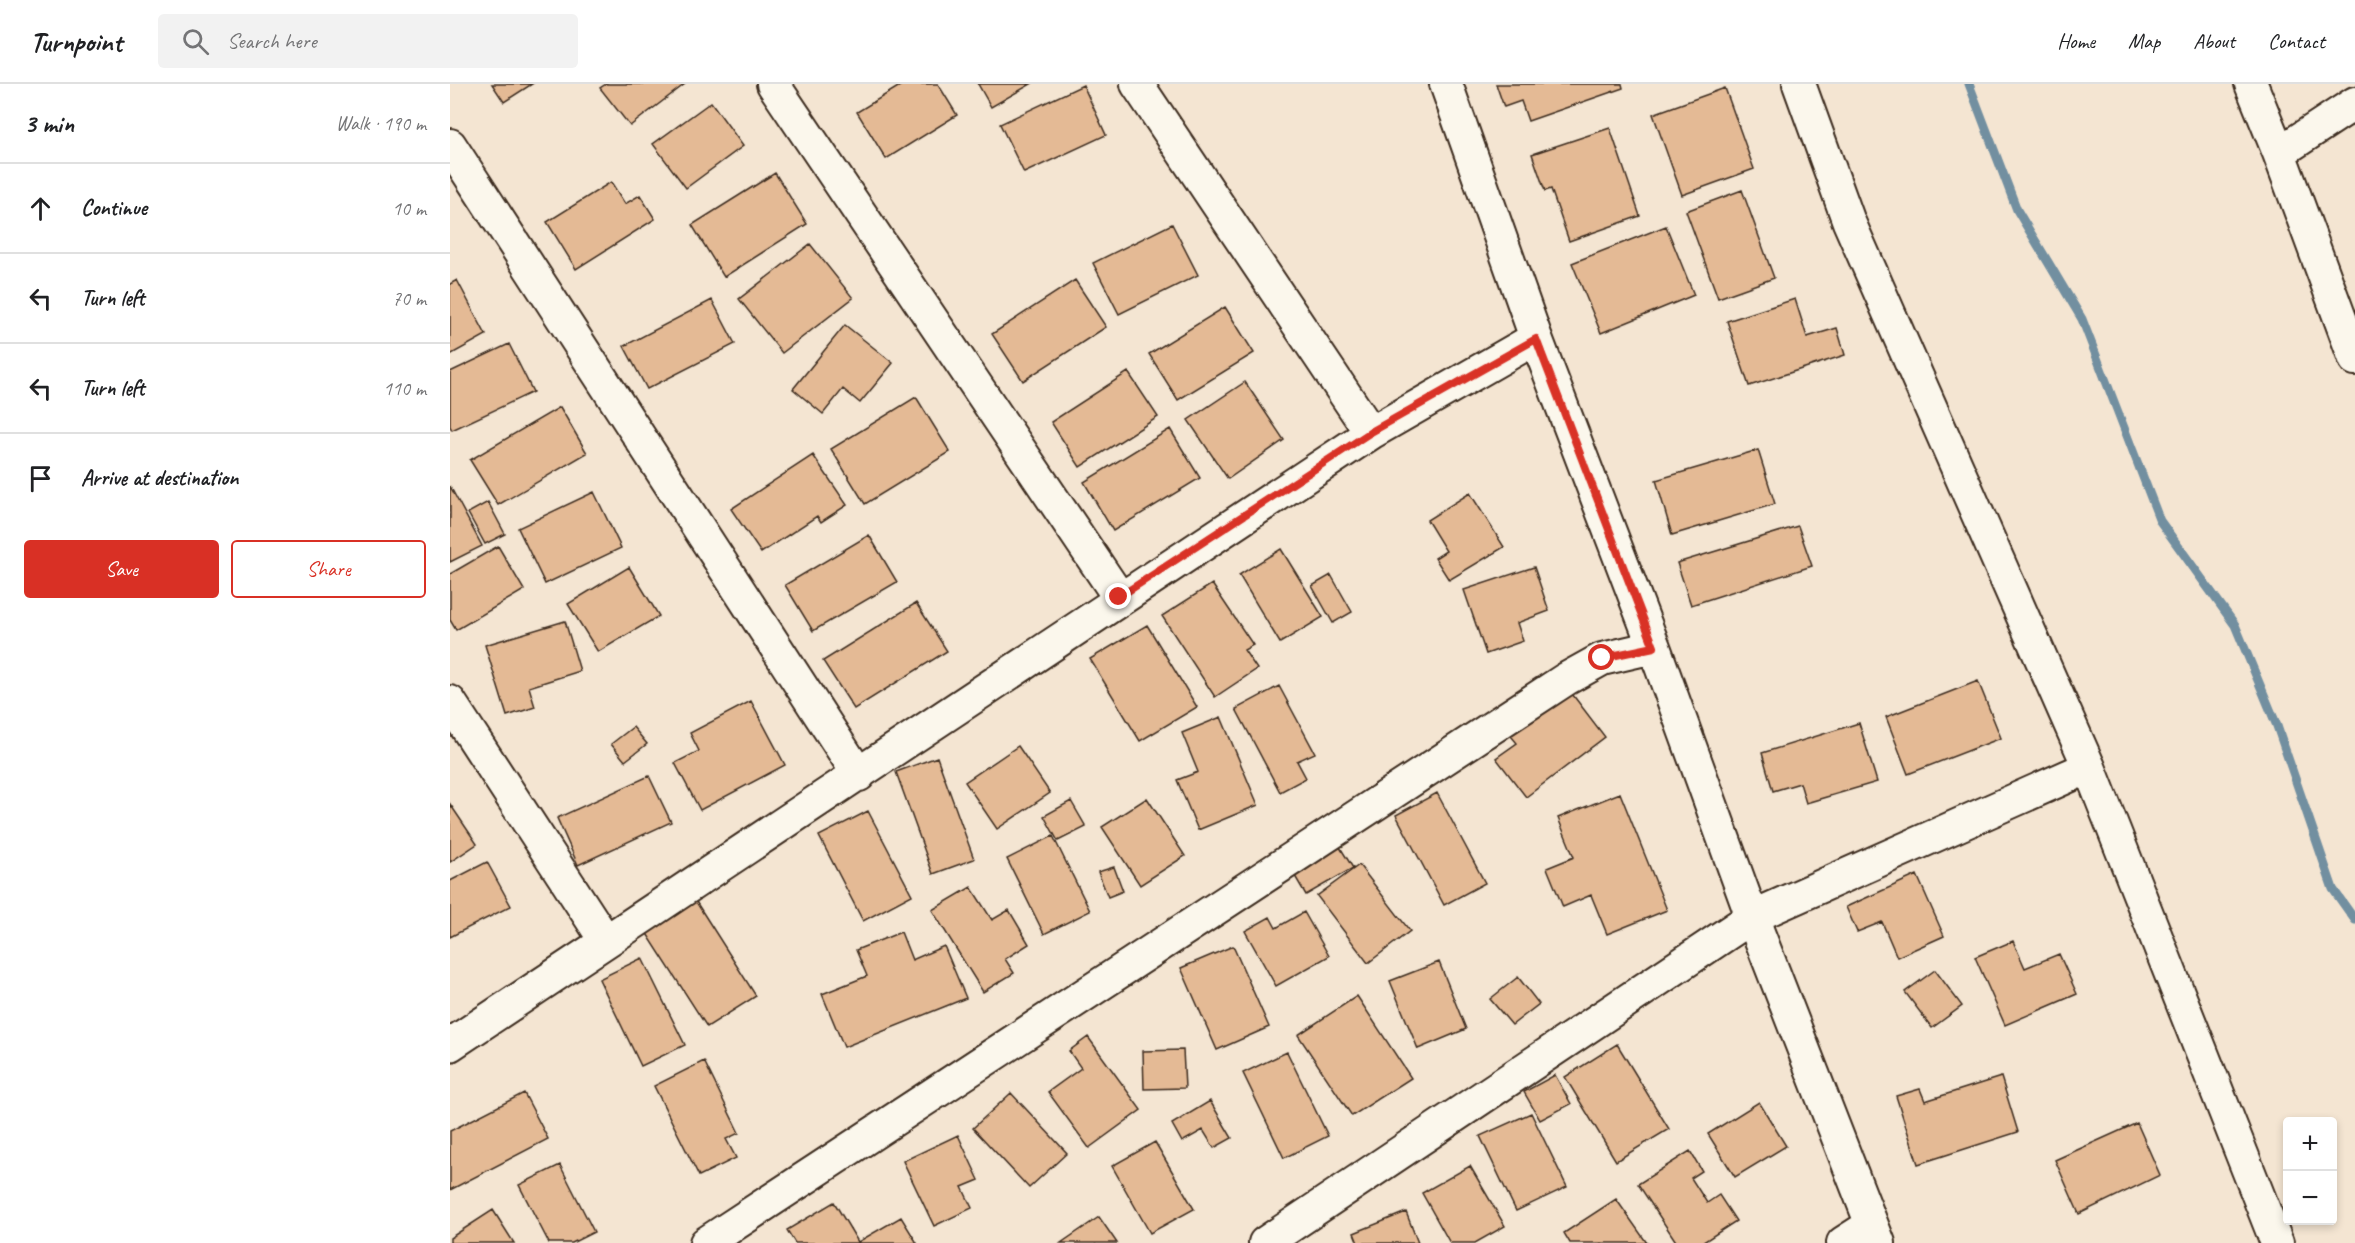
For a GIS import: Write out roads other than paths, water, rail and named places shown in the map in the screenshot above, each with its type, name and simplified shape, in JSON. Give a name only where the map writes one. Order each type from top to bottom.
[{"type":"street","points":[[773,84],[1119,597]]},
{"type":"street","points":[[1137,84],[1371,432]]},
{"type":"street","points":[[1446,84],[1536,339],[1654,647],[1752,917],[1875,1234],[1843,1243]]},
{"type":"street","points":[[1799,84],[1849,222],[2089,768],[2277,1243]]},
{"type":"street","points":[[2251,84],[2355,358]]},
{"type":"street","points":[[2279,153],[2355,103]]},
{"type":"street","points":[[450,145],[859,775]]},
{"type":"street","points":[[450,1045],[605,940],[859,775],[1119,597],[1371,432],[1536,339]]},
{"type":"street","points":[[706,1243],[1566,679],[1602,658],[1654,647]]},
{"type":"street","points":[[450,702],[605,940]]},
{"type":"street","points":[[1265,1243],[1752,917],[2089,768]]},
{"type":"waterway","points":[[1969,84],[2017,210],[2082,319],[2160,521],[2235,625],[2277,726],[2333,889],[2355,920]]}]
